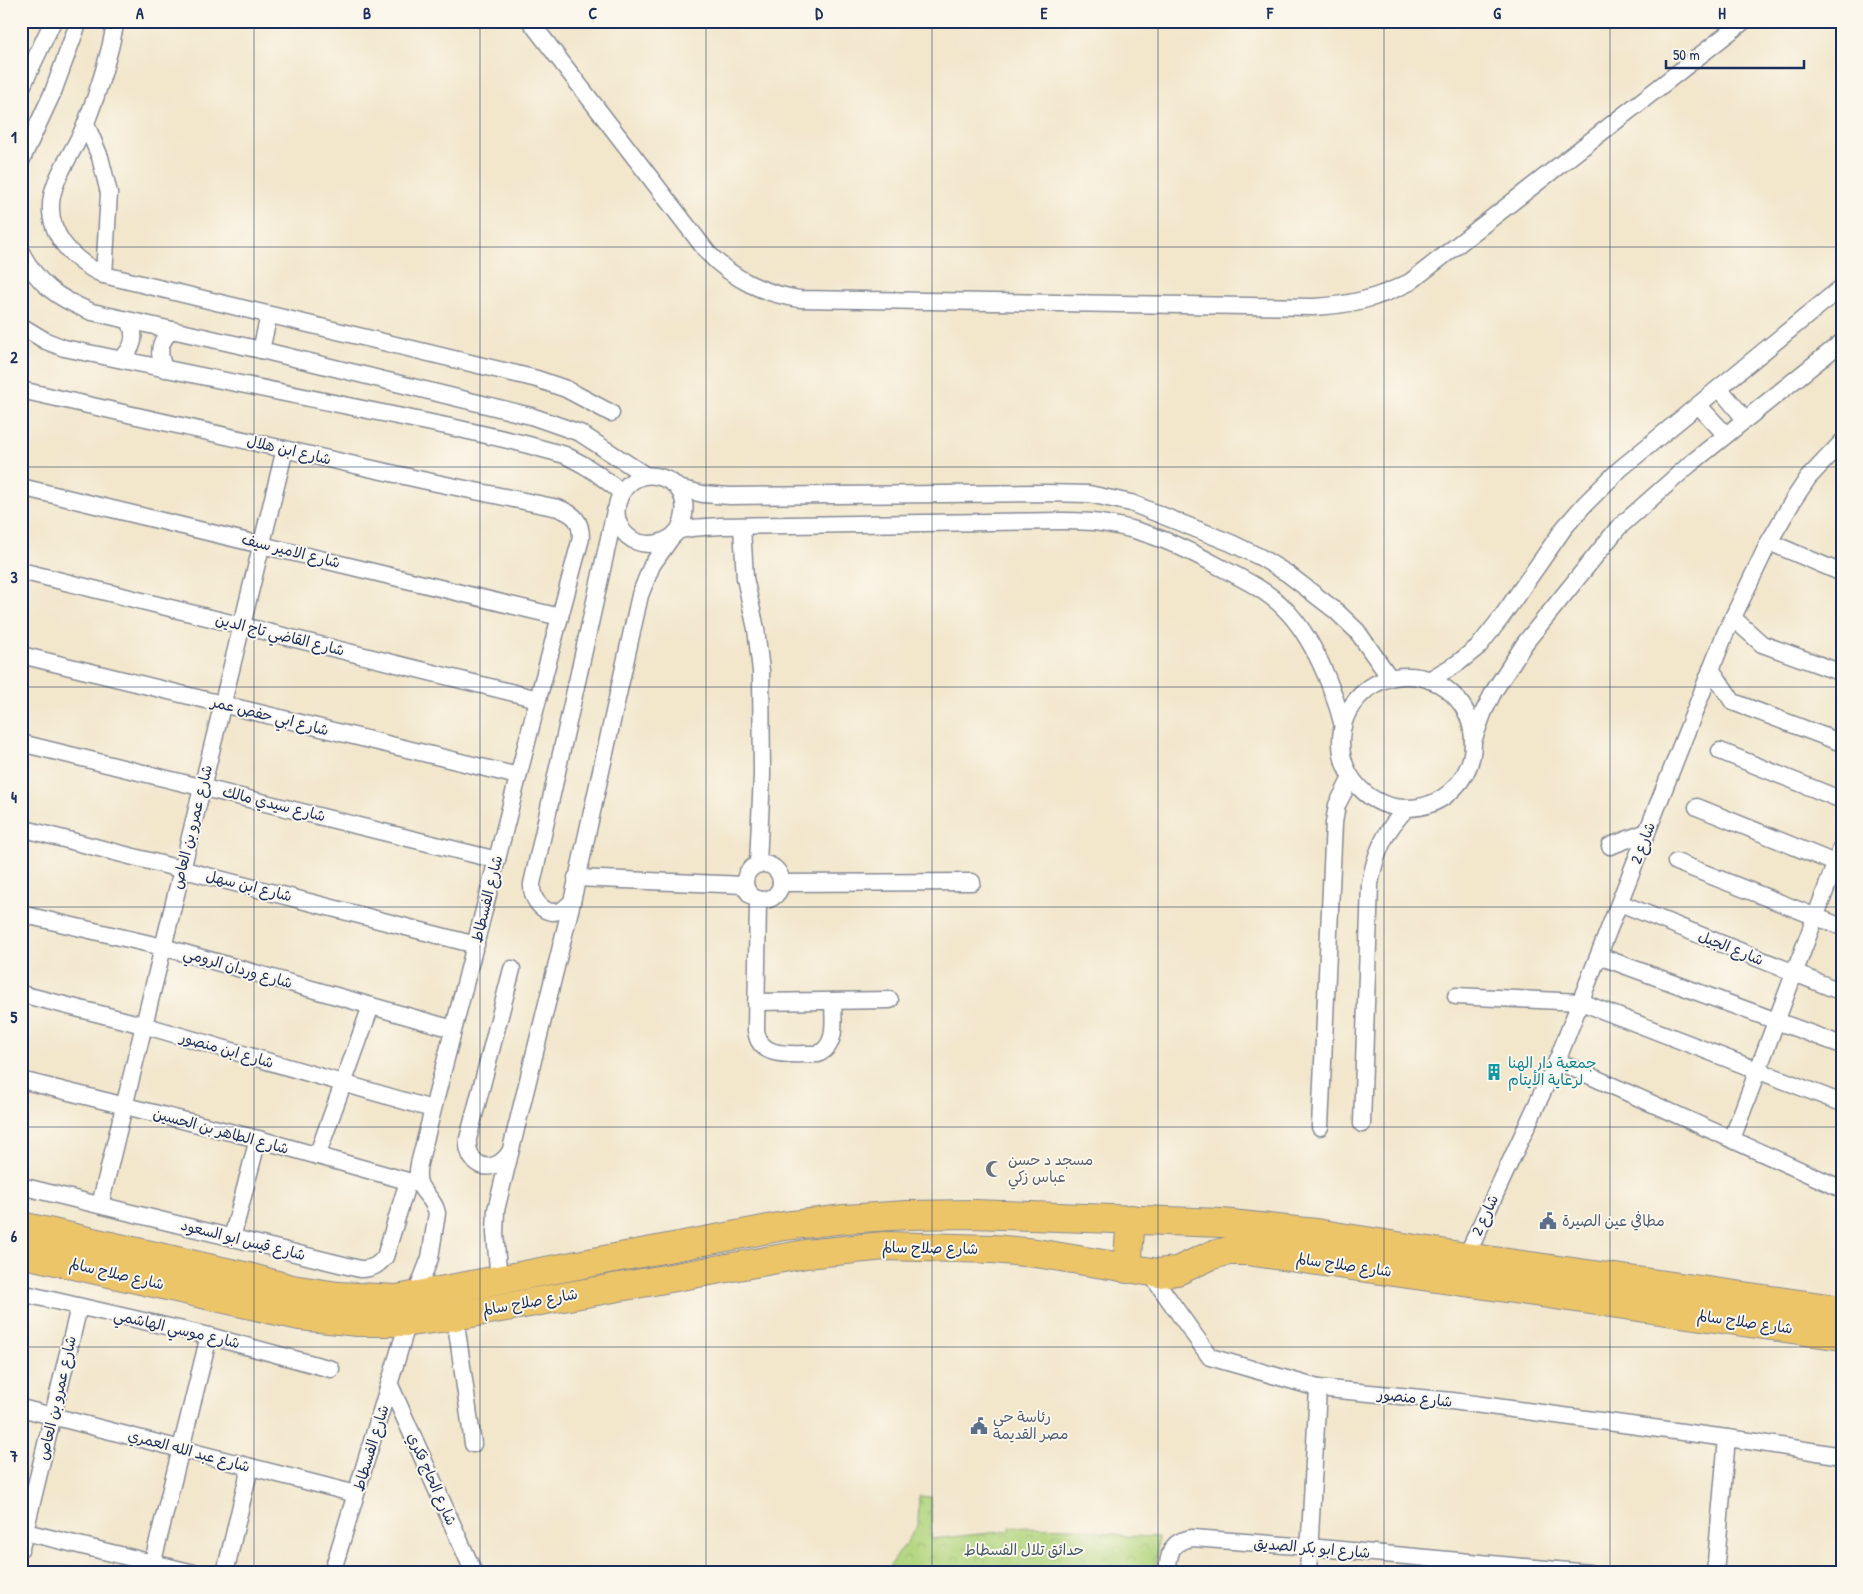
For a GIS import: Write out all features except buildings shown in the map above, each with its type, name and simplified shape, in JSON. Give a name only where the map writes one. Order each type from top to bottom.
[{"type":"highway","name":"شارع صلاح سالم","points":[[21,1226],[248,1277],[292,1289],[370,1298],[415,1296],[784,1226],[845,1218],[973,1214],[1222,1223],[1316,1233],[1842,1310]]},
{"type":"highway","points":[[1131,1219],[1139,1271]]},
{"type":"highway","name":"شارع صلاح سالم","points":[[21,1253],[300,1316],[358,1322],[408,1322],[455,1316],[806,1254],[884,1246],[993,1249],[1036,1253],[1139,1271],[1177,1270],[1212,1255],[1229,1251],[1247,1251],[1842,1336]]},
{"type":"street","points":[[21,88],[54,21]]},
{"type":"street","points":[[21,161],[53,92],[79,21]]},
{"type":"street","points":[[116,21],[106,65],[86,124],[57,181],[52,196],[51,208],[57,234],[67,250],[81,263],[104,276],[538,379],[566,390],[611,413]]},
{"type":"street","points":[[530,21],[708,253],[718,264],[736,277],[777,296],[799,300],[1313,307],[1338,306],[1363,301],[1387,293],[1410,282],[1744,21]]},
{"type":"street","points":[[86,124],[100,157],[108,193],[104,276]]},
{"type":"street","points":[[21,252],[35,274],[45,285],[69,303],[92,312],[262,350],[558,424],[595,441],[645,476]]},
{"type":"street","points":[[1429,680],[1458,663],[1479,646],[1564,528],[1620,469],[1842,287]]},
{"type":"street","points":[[262,350],[269,315]]},
{"type":"street","points":[[120,359],[131,349],[134,342],[130,321]]},
{"type":"street","points":[[21,326],[46,341],[64,348],[451,426],[565,455],[595,472],[621,492]]},
{"type":"street","points":[[165,369],[160,355],[160,348],[166,335],[172,330]]},
{"type":"street","points":[[1473,741],[1467,715],[1460,703],[1441,686],[1429,680],[1410,677],[1390,678],[1365,691],[1355,701],[1348,713],[1341,739],[1342,753],[1351,778],[1375,800],[1394,807],[1407,808],[1432,803],[1454,788],[1468,766],[1473,741],[1494,691],[1525,643],[1618,528],[1745,419],[1842,342]]},
{"type":"street","points":[[1718,388],[1745,419]]},
{"type":"street","name":"شارع ابن هلال","points":[[21,390],[558,508]]},
{"type":"street","points":[[1699,406],[1726,435]]},
{"type":"street","name":"شارع 2","points":[[1466,1256],[1557,1061],[1711,668],[1733,618],[1769,542],[1794,499],[1808,478],[1842,442]]},
{"type":"street","name":"شارع عمرو بن العاص","points":[[100,1205],[285,449]]},
{"type":"street","points":[[572,902],[563,910],[556,912],[548,911],[536,902],[533,896],[532,884],[616,510],[621,492],[627,484],[636,478],[645,476],[663,478],[678,488],[703,494],[730,496],[1063,493],[1089,494],[1131,502],[1231,543],[1260,557],[1294,578],[1336,611],[1357,632],[1390,678]]},
{"type":"street","name":"شارع الامير سيف","points":[[21,487],[560,617]]},
{"type":"street","points":[[499,1281],[495,1222],[510,1151],[572,902],[640,595],[652,565],[684,521],[685,509],[683,498],[678,488]]},
{"type":"street","points":[[1062,521],[1063,493]]},
{"type":"street","name":"شارع الفسطاط","points":[[414,1183],[581,538],[581,528],[577,518],[558,508]]},
{"type":"street","points":[[616,510],[621,528],[627,535],[634,540],[653,544],[674,534],[720,526],[1062,521],[1107,524],[1160,538],[1194,553],[1260,589],[1284,608],[1310,643],[1337,704],[1343,726]]},
{"type":"street","points":[[742,527],[745,578],[756,629],[761,671],[762,775],[758,864]]},
{"type":"street","points":[[1769,542],[1842,573]]},
{"type":"street","name":"شارع القاضي تاج الدين","points":[[21,571],[538,699]]},
{"type":"street","points":[[1733,618],[1762,644],[1842,673]]},
{"type":"street","name":"شارع ابي حفص عمر","points":[[21,655],[518,776]]},
{"type":"street","points":[[1711,668],[1733,702],[1842,743]]},
{"type":"street","name":"شارع سيدي مالك","points":[[21,743],[497,860]]},
{"type":"street","points":[[1720,751],[1842,800]]},
{"type":"street","points":[[1320,1127],[1334,823],[1337,805],[1351,778]]},
{"type":"street","points":[[1697,807],[1836,863]]},
{"type":"street","points":[[1362,1124],[1372,876],[1378,851],[1385,835],[1395,820],[1407,808]]},
{"type":"street","name":"شارع ابن سهل","points":[[21,828],[476,945]]},
{"type":"street","points":[[1610,846],[1647,832]]},
{"type":"street","points":[[1732,1139],[1842,846]]},
{"type":"street","points":[[1676,862],[1842,927]]},
{"type":"street","points":[[758,864],[772,866],[780,876],[781,883],[776,895],[764,900],[752,897],[745,885],[748,872],[758,864]]},
{"type":"street","points":[[576,878],[745,885]]},
{"type":"street","points":[[781,883],[972,882]]},
{"type":"street","points":[[758,900],[756,1037],[764,1049],[776,1054],[818,1054],[826,1049],[831,1040],[833,1001]]},
{"type":"street","name":"شارع الجيل","points":[[1620,903],[1842,992]]},
{"type":"street","name":"شارع وردان الرومي","points":[[21,914],[163,947],[453,1029]]},
{"type":"street","points":[[1599,956],[1842,1045]]},
{"type":"street","points":[[510,1151],[500,1164],[483,1166],[470,1156],[467,1148],[512,969]]},
{"type":"street","name":"شارع ابن منصور","points":[[21,994],[144,1026],[432,1109]]},
{"type":"street","points":[[1456,996],[1581,1002],[1842,1103]]},
{"type":"street","points":[[756,1002],[890,1000]]},
{"type":"street","points":[[317,1156],[371,1006]]},
{"type":"street","points":[[1557,1061],[1842,1189]]},
{"type":"street","name":"شارع الطاهر بن الحسين","points":[[21,1080],[258,1140],[414,1183]]},
{"type":"street","points":[[232,1238],[258,1140]]},
{"type":"street","points":[[414,1183],[436,1206],[437,1213],[430,1258],[415,1296]]},
{"type":"street","name":"شارع قيس ابو السعود","points":[[21,1186],[360,1269],[370,1269],[378,1265],[384,1257],[414,1183]]},
{"type":"street","name":"شارع منصور","points":[[1139,1271],[1210,1357],[1318,1388],[1452,1401],[1727,1438],[1842,1456]]},
{"type":"street","name":"شارع موسي الهاشمي","points":[[21,1293],[209,1336],[331,1369]]},
{"type":"street","name":"شارع عمرو بن العاص","points":[[21,1548],[23,1531],[79,1307]]},
{"type":"street","points":[[455,1316],[473,1444]]},
{"type":"street","name":"شارع الفسطاط","points":[[332,1573],[408,1322]]},
{"type":"street","points":[[151,1568],[209,1336]]},
{"type":"street","name":"شارع الحاج فكري","points":[[390,1384],[474,1573]]},
{"type":"street","points":[[1308,1573],[1318,1388]]},
{"type":"street","name":"شارع عبد الله العمري","points":[[21,1408],[356,1494]]},
{"type":"street","points":[[1715,1573],[1727,1438]]},
{"type":"street","points":[[224,1573],[250,1467]]},
{"type":"street","points":[[23,1531],[151,1568],[194,1573]]},
{"type":"street","name":"شارع ابو بكر الصديق","points":[[1168,1567],[1169,1553],[1174,1545],[1183,1539],[1192,1538],[1589,1573]]},
{"type":"green space","name":"حدائق تلال الفسطاط","points":[[919,1496],[931,1497],[931,1539],[1010,1531],[1010,1527],[1077,1528],[1127,1536],[1158,1537],[1156,1573],[885,1573],[918,1526]]},
{"type":"place","name":"جمعية دار الهنا لرعاية الأيتام","points":[[1494,1072]]},
{"type":"place","name":"مسجد د حسن عباس زكي","points":[[994,1169]]},
{"type":"place","name":"مطافي عين الصيرة","points":[[1548,1221]]},
{"type":"place","name":"رئاسة حى مصر القديمة","points":[[979,1426]]}]
